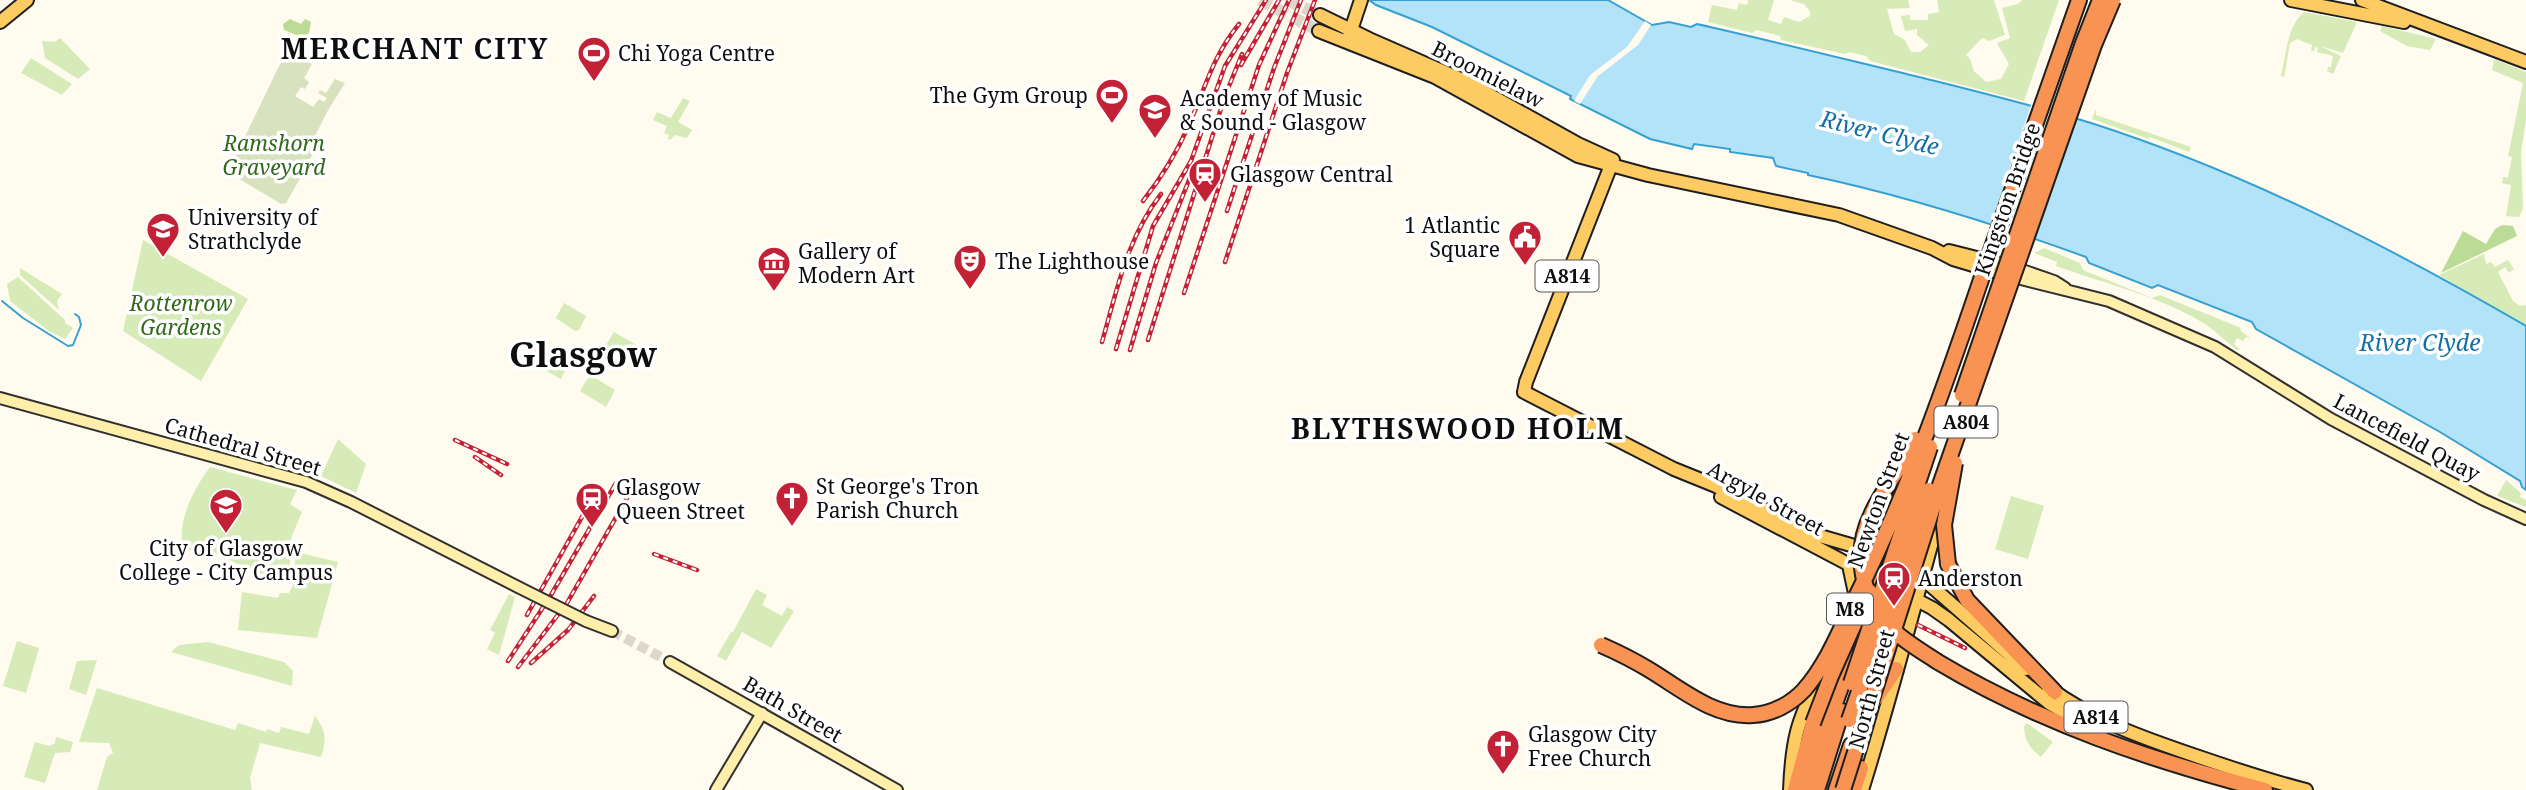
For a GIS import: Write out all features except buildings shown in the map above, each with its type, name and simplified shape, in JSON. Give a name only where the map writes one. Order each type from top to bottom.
[{"type":"highway","name":"Kingston Bridge","points":[[1984,261],[2079,0]]},
{"type":"highway","name":"Kingston Bridge","points":[[1956,412],[2100,0]]},
{"type":"highway","points":[[1854,790],[1903,624],[1940,485],[2094,44],[2113,0]]},
{"type":"highway","name":"M8","points":[[1827,790],[1845,715],[1920,480],[1984,261]]},
{"type":"highway","points":[[1984,261],[1918,432],[1866,526],[1861,554],[1864,583],[1881,617],[1917,648],[2008,701],[2115,747],[2194,772],[2267,790]]},
{"type":"highway","name":"M8","points":[[1601,645],[1647,668],[1697,700],[1731,714],[1763,714],[1779,708],[1797,696],[1821,665],[1884,538],[1970,312]]},
{"type":"highway","points":[[1980,374],[1963,430],[1945,508],[1943,532],[1948,564],[1967,600],[2056,692]]},
{"type":"highway","points":[[1795,790],[1813,723],[1892,539],[1942,404]]},
{"type":"highway","name":"M8","points":[[1817,790],[1956,412]]},
{"type":"highway","name":"M8","points":[[1843,790],[1956,412]]},
{"type":"highway","name":"M8","points":[[1807,790],[1811,770],[1846,673],[1878,566]]},
{"type":"highway","name":"M8","points":[[1843,790],[1903,624]]},
{"type":"highway","points":[[1836,790],[1860,720],[1896,669]]},
{"type":"main road","points":[[0,22],[27,0]]},
{"type":"main road","points":[[2294,0],[2432,27]]},
{"type":"main road","points":[[2362,0],[2526,62]]},
{"type":"main road","points":[[1349,36],[1360,5]]},
{"type":"main road","name":"Broomielaw","points":[[1320,15],[1349,36],[1435,77],[1571,153],[1635,172],[1815,208],[2015,273]]},
{"type":"main road","name":"Broomielaw","points":[[1319,30],[1349,36]]},
{"type":"main road","name":"Argyle Street","points":[[1612,163],[1524,392],[1674,469],[1849,565],[1878,566],[1918,589]]},
{"type":"main road","name":"Newton Street","points":[[1790,790],[1793,746],[1800,717],[1856,598],[1878,566],[1984,261]]},
{"type":"main road","name":"A804","points":[[1918,589],[1982,366],[2015,273]]},
{"type":"main road","name":"Argyle Street","points":[[1674,469],[1716,486],[1878,566],[1918,589]]},
{"type":"main road","points":[[1849,565],[1856,598]]},
{"type":"main road","name":"A814","points":[[1918,589],[1949,620],[2036,693],[2085,725],[2113,738],[2267,790]]},
{"type":"main road","name":"A814","points":[[1918,589],[2056,692],[2093,715],[2141,737],[2306,790]]},
{"type":"main road","name":"North Street","points":[[1862,790],[1892,692],[1903,624],[1918,589]]},
{"type":"main road","points":[[1903,624],[1916,616],[1927,614],[1949,620]]},
{"type":"main road","points":[[2292,787],[2316,790]]},
{"type":"street","name":"Lancefield Quay","points":[[2015,273],[2054,281],[2066,289],[2118,304],[2232,355],[2347,428],[2526,519]]},
{"type":"street","name":"Cathedral Street","points":[[0,398],[294,478],[351,502],[463,561],[610,630]]},
{"type":"street","name":"Bath Street","points":[[670,662],[897,790]]},
{"type":"street","points":[[716,790],[762,713]]},
{"type":"green space","points":[[1748,0],[1774,0],[1768,20],[1781,24],[1784,17],[1799,22],[1810,16],[1810,11],[1804,4],[1790,0],[1908,0],[1910,8],[1887,9],[1894,34],[1905,40],[1911,52],[1920,52],[1929,45],[1917,35],[1917,29],[1905,31],[1901,16],[1910,15],[1910,20],[1928,20],[1928,14],[1939,12],[1937,0],[1994,0],[2005,35],[1989,41],[1982,38],[1966,55],[1974,71],[1986,82],[2001,79],[2009,64],[1997,43],[2010,38],[2002,8],[2018,4],[2022,0],[2059,0],[2024,101],[1870,61],[1866,56],[1781,40],[1780,36],[1757,30],[1752,33],[1708,22],[1712,5],[1737,10],[1739,3],[1747,5]]},
{"type":"green space","points":[[2304,12],[2357,22],[2343,53],[2320,46],[2341,56],[2333,74],[2327,71],[2328,67],[2331,67],[2333,56],[2317,52],[2318,48],[2315,47],[2314,51],[2311,51],[2312,45],[2297,39],[2290,43],[2284,77],[2281,76],[2291,33]]},
{"type":"green space","points":[[290,19],[301,24],[305,19],[311,22],[309,33],[304,38],[284,30],[283,24]]},
{"type":"green space","points":[[2382,26],[2436,39],[2430,50],[2407,46],[2380,31]]},
{"type":"green space","points":[[60,38],[90,69],[78,79],[45,58],[42,41],[55,42]]},
{"type":"green space","name":"Ramshorn Graveyard","points":[[290,51],[312,64],[304,78],[309,82],[305,89],[301,87],[295,96],[313,107],[319,99],[324,102],[327,98],[318,93],[320,90],[326,93],[335,79],[345,83],[314,138],[320,141],[310,159],[305,159],[310,161],[286,203],[281,204],[228,172],[279,66]]},
{"type":"green space","points":[[31,58],[72,84],[62,95],[21,73]]},
{"type":"green space","points":[[2494,59],[2526,72],[2526,120],[2521,152],[2523,208],[2519,217],[2506,216],[2511,185],[2502,183],[2503,177],[2508,178],[2512,157],[2508,156],[2523,83],[2492,70]]},
{"type":"green space","points":[[683,98],[690,101],[678,122],[692,130],[687,138],[675,135],[670,140],[669,135],[664,133],[667,126],[653,120],[657,112],[671,118]]},
{"type":"green space","points":[[2096,109],[2096,115],[2191,147],[2189,152],[2092,119]]},
{"type":"green space","points":[[2502,225],[2513,226],[2517,236],[2441,273],[2463,231],[2486,244],[2495,229]]},
{"type":"green space","name":"Rottenrow Gardens","points":[[143,240],[248,299],[201,381],[123,331]]},
{"type":"green space","points":[[2044,248],[2080,263],[2083,270],[2152,298],[2160,295],[2241,328],[2251,339],[2246,337],[2243,341],[2237,338],[2234,344],[2240,349],[2237,350],[2208,326],[2173,307],[2056,266],[2057,262],[2034,253]]},
{"type":"green space","points":[[2484,254],[2486,264],[2491,262],[2495,267],[2508,260],[2514,269],[2509,273],[2505,267],[2498,272],[2513,301],[2520,306],[2526,305],[2526,326],[2439,275]]},
{"type":"green space","points":[[20,268],[62,294],[57,301],[59,310],[20,275]]},
{"type":"green space","points":[[18,277],[73,328],[65,339],[49,331],[10,301],[7,284]]},
{"type":"green space","points":[[564,303],[586,316],[579,330],[575,331],[556,318]]},
{"type":"green space","points":[[614,332],[640,347],[630,363],[604,348]]},
{"type":"green space","points":[[540,345],[569,362],[561,379],[530,362],[536,347]]},
{"type":"green space","points":[[590,375],[615,390],[606,407],[580,391]]},
{"type":"green space","points":[[338,439],[366,464],[356,493],[321,476]]},
{"type":"green space","points":[[210,467],[297,490],[290,504],[302,512],[291,538],[289,551],[292,552],[286,581],[254,572],[207,549],[205,555],[190,550],[186,552],[182,542],[183,520],[192,496]]},
{"type":"green space","points":[[2506,480],[2521,493],[2520,497],[2526,500],[2526,507],[2497,496]]},
{"type":"green space","points":[[2011,496],[2044,506],[2028,559],[1995,549]]},
{"type":"green space","points":[[296,552],[338,562],[317,638],[238,630],[242,592],[278,598],[280,593],[289,593],[293,585]]},
{"type":"green space","points":[[756,589],[767,595],[762,605],[782,616],[787,607],[794,611],[771,648],[742,632],[726,661],[717,656]]},
{"type":"green space","points":[[509,594],[515,597],[499,655],[487,649],[495,633],[490,630]]},
{"type":"green space","points":[[17,641],[39,648],[26,693],[3,686]]},
{"type":"green space","points":[[208,642],[284,662],[293,671],[292,686],[171,652],[179,645]]},
{"type":"green space","points":[[97,660],[86,695],[69,689],[77,661]]},
{"type":"green space","points":[[97,688],[235,730],[238,723],[266,732],[267,729],[279,733],[281,727],[309,734],[315,716],[324,735],[323,751],[321,757],[260,743],[250,778],[252,790],[97,790],[107,757],[113,753],[109,743],[79,742]]},
{"type":"green space","points":[[2027,723],[2053,742],[2041,757],[2027,741],[2024,727]]},
{"type":"green space","points":[[56,737],[73,742],[70,752],[55,753],[45,783],[24,777],[35,742],[50,746],[55,743]]},
{"type":"water","name":"River Clyde","points":[[1369,0],[1608,0],[1652,25],[1669,22],[1691,27],[1697,24],[1965,89],[2091,123],[2204,164],[2368,240],[2526,326],[2526,490],[2520,481],[2440,432],[2256,329],[2252,322],[2158,285],[2152,288],[2089,263],[2086,257],[1948,211],[1776,166],[1773,158],[1694,144],[1692,149],[1650,139],[1570,99],[1571,96],[1432,27]]},
{"type":"pier","points":[[1645,21],[1651,25],[1638,45],[1598,76],[1580,104],[1574,101],[1590,75],[1627,47]]},
{"type":"pier","points":[[2032,102],[2075,115],[2031,241],[1990,226]]},
{"type":"waterway","points":[[2,301],[23,318],[68,346],[73,345],[81,325],[75,314]]},
{"type":"tunnel","points":[[1260,0],[1319,31]]},
{"type":"tunnel","points":[[1287,0],[1320,15]]},
{"type":"tunnel","points":[[612,631],[670,662]]},
{"type":"railway","points":[[1116,349],[1153,226],[1191,161],[1225,66],[1266,0]]},
{"type":"railway","points":[[1241,65],[1279,0]]},
{"type":"railway","points":[[1184,293],[1259,65],[1289,0]]},
{"type":"railway","points":[[1227,211],[1274,68],[1301,0]]},
{"type":"railway","points":[[1225,262],[1287,73],[1315,0]]},
{"type":"railway","points":[[1143,201],[1178,147],[1215,61],[1239,24]]},
{"type":"railway","points":[[1148,340],[1225,96],[1242,54]]},
{"type":"railway","points":[[1130,350],[1156,263],[1191,175]]},
{"type":"railway","points":[[1102,342],[1131,246],[1161,194]]},
{"type":"railway","points":[[455,440],[507,464]]},
{"type":"railway","points":[[475,457],[501,475]]},
{"type":"railway","points":[[508,661],[551,595],[616,483]]},
{"type":"railway","points":[[518,667],[567,603],[631,491]]},
{"type":"railway","points":[[527,615],[596,492]]},
{"type":"railway","points":[[654,554],[697,570]]},
{"type":"railway","points":[[531,663],[568,630],[594,596]]},
{"type":"railway","points":[[1918,625],[1965,648]]},
{"type":"place","name":"Chi Yoga Centre","points":[[594,83]]},
{"type":"place","name":"The Gym Group","points":[[1112,125]]},
{"type":"place","name":"Academy of Music & Sound - Glasgow","points":[[1155,140]]},
{"type":"place","name":"Glasgow Central","points":[[1205,204]]},
{"type":"place","name":"University of Strathclyde","points":[[163,259]]},
{"type":"place","name":"1 Atlantic Square","points":[[1525,267]]},
{"type":"place","name":"The Lighthouse","points":[[970,291]]},
{"type":"place","name":"Gallery of Modern Art","points":[[774,293]]},
{"type":"place","name":"St George's Tron Parish Church","points":[[792,528]]},
{"type":"place","name":"Glasgow Queen Street","points":[[592,529]]},
{"type":"place","name":"City of Glasgow College - City Campus","points":[[226,535]]},
{"type":"place","name":"Anderston","points":[[1894,608]]},
{"type":"place","name":"Glasgow City Free Church","points":[[1503,776]]},
{"type":"district","name":"MERCHANT CITY","points":[[415,48]]},
{"type":"district","name":"Glasgow","points":[[583,353]]},
{"type":"district","name":"BLYTHSWOOD HOLM","points":[[1458,428]]}]
